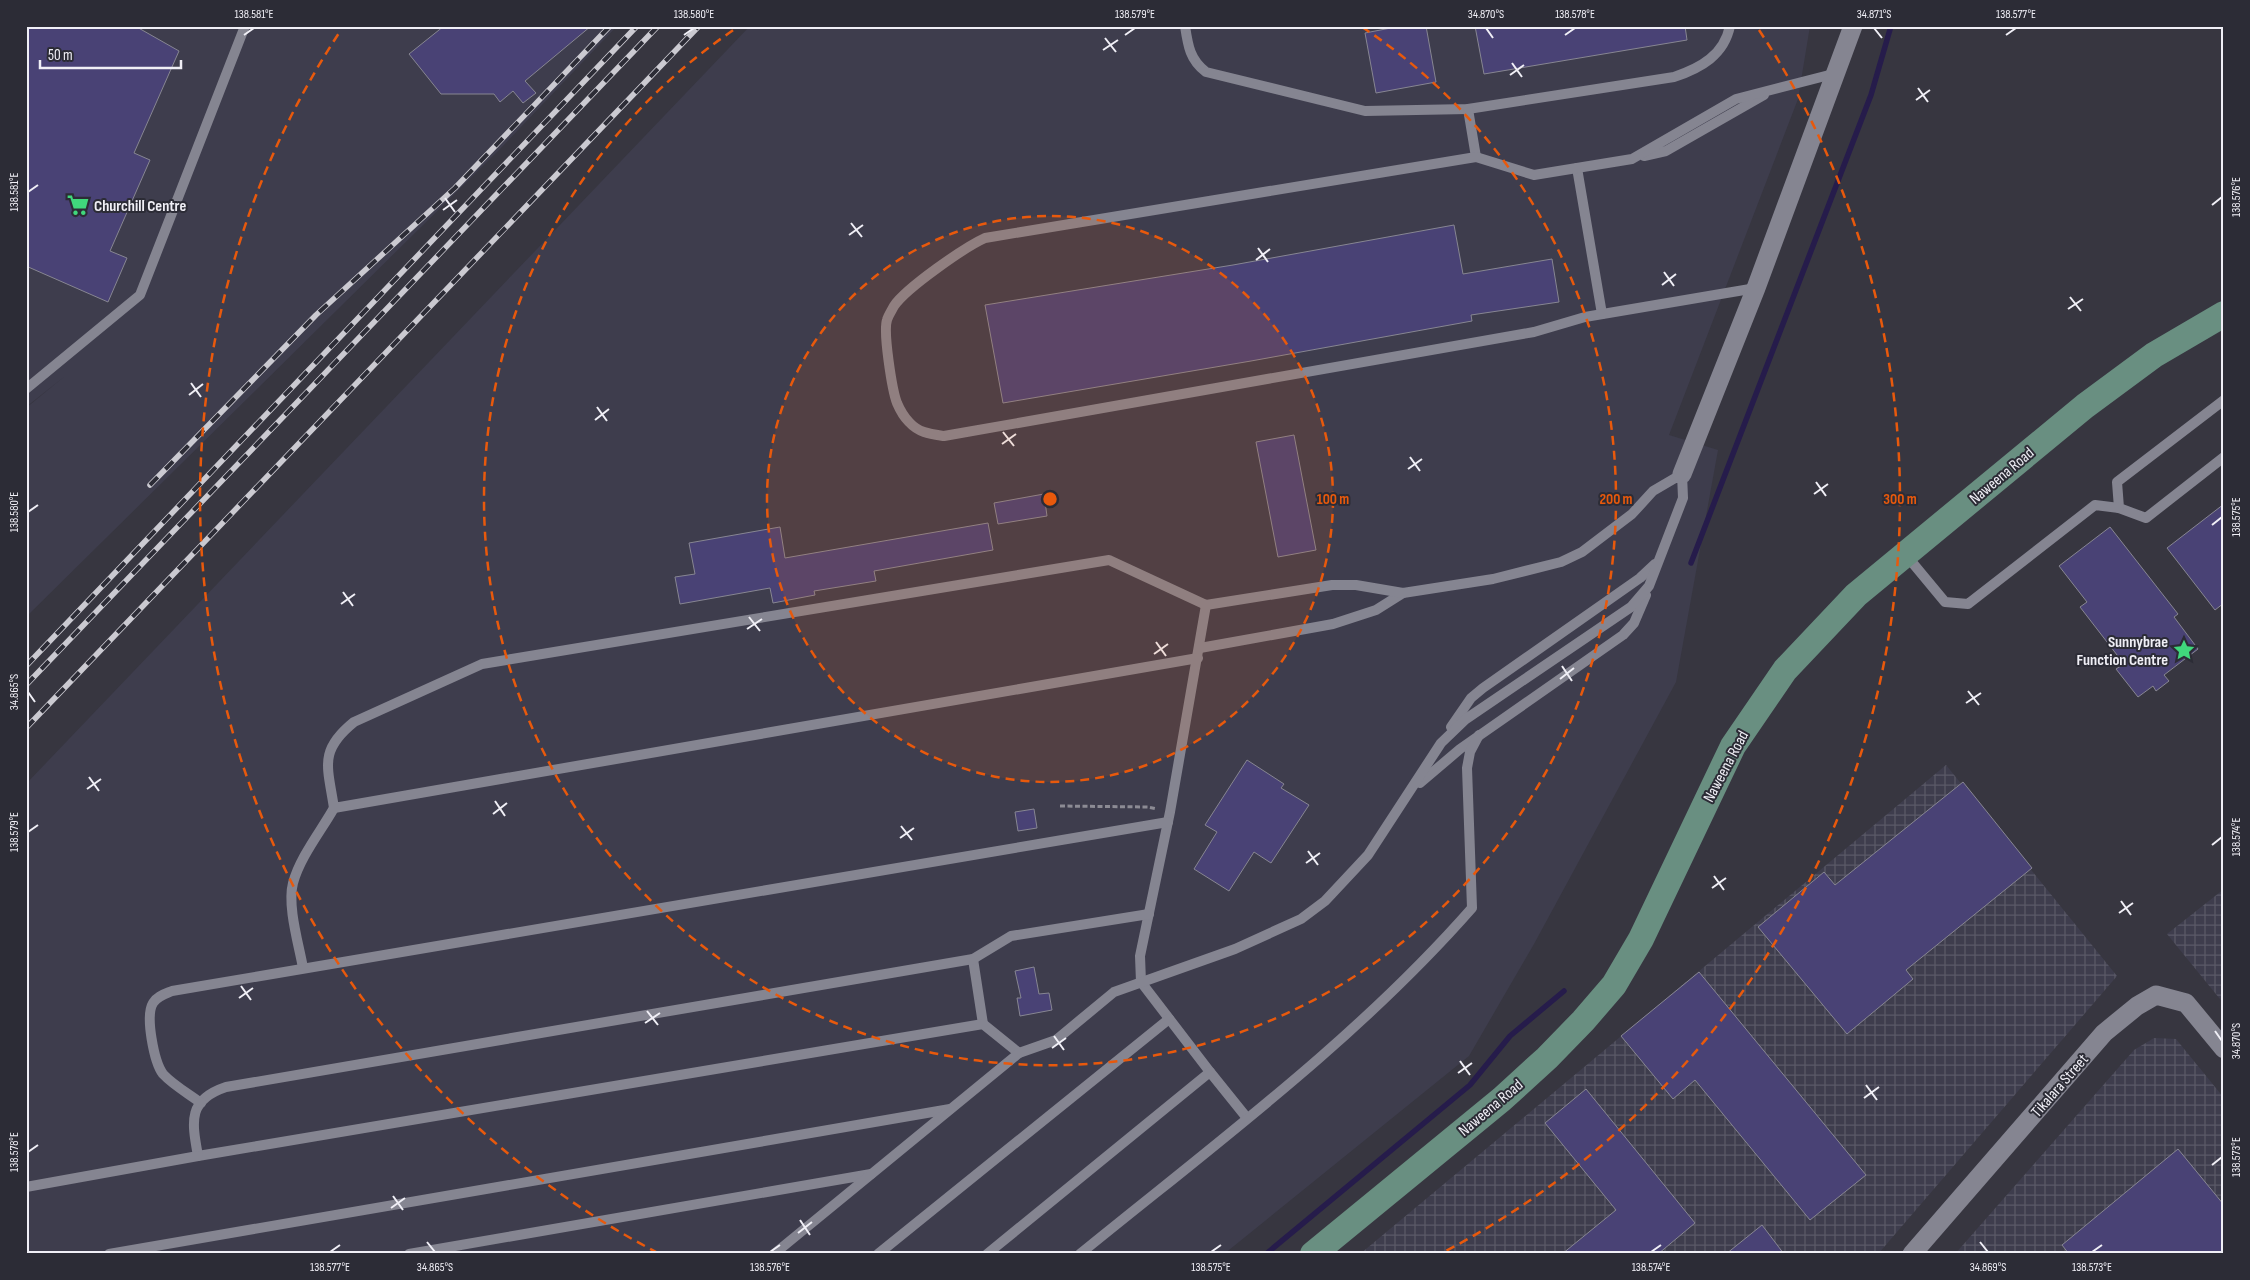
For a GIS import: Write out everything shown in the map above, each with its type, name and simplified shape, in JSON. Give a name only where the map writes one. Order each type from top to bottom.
[{"type":"street","points":[[1682,474],[1756,288],[1837,74],[1853,26]]},
{"type":"street","name":"Naweena Road","points":[[1313,1254],[1502,1098],[1547,1058],[1583,1021],[1614,985],[1640,939],[1732,746],[1785,670],[1856,595],[2086,406],[2154,356],[2224,314]]},
{"type":"street","name":"Tikalara Street","points":[[1912,1254],[2104,1033],[2137,1006],[2156,995],[2186,1002],[2224,1049]]},
{"type":"lane","points":[[26,389],[140,295],[245,26]]},
{"type":"lane","points":[[1185,26],[1190,52],[1194,60],[1206,72],[1366,111],[1468,109],[1681,74],[1700,66],[1720,51],[1730,26]]},
{"type":"lane","points":[[1632,159],[1736,98],[1837,74]]},
{"type":"lane","points":[[1756,288],[1602,314],[1534,332],[944,436],[924,433],[911,424],[897,402],[886,337],[887,320],[894,306],[904,295],[973,243],[998,236],[1476,157],[1534,176],[1632,159],[1666,151],[1776,89]]},
{"type":"lane","points":[[1468,109],[1476,157]]},
{"type":"lane","points":[[1576,168],[1602,314]]},
{"type":"lane","points":[[2119,508],[2117,482],[2224,400]]},
{"type":"lane","points":[[1906,554],[1946,602],[1968,604],[2095,505],[2119,508],[2146,518],[2224,457]]},
{"type":"lane","points":[[303,968],[292,902],[292,885],[298,870],[334,808],[326,761],[331,746],[340,733],[354,722],[482,664],[1109,560],[1206,605],[1332,585],[1356,585],[1402,593],[1493,579],[1561,562],[1582,552],[1632,514],[1653,491],[1682,474],[1683,498],[1634,623],[1629,630],[1479,735],[1438,766],[1406,798]]},
{"type":"lane","points":[[774,1254],[1019,1053],[1056,1040],[1114,992],[1235,950],[1301,919],[1325,901],[1368,855],[1471,698],[1647,572],[1662,553]]},
{"type":"lane","points":[[1442,743],[1466,719],[1636,602],[1649,586]]},
{"type":"lane","points":[[334,808],[1199,653],[1332,624],[1376,610],[1402,593]]},
{"type":"lane","points":[[1206,605],[1169,817],[1140,956],[1141,982],[1247,1118]]},
{"type":"lane","points":[[1080,1254],[1352,1031],[1402,984],[1472,908],[1467,768],[1470,752],[1479,735]]},
{"type":"lane","points":[[200,1102],[164,1075],[159,1067],[149,1018],[154,1001],[163,994],[172,991],[1169,817]]},
{"type":"lane","points":[[198,1156],[193,1117],[200,1102],[215,1091],[226,1088],[973,959],[1011,936],[1149,914]]},
{"type":"lane","points":[[973,959],[983,1024],[1019,1053]]},
{"type":"lane","points":[[878,1254],[1168,1019]]},
{"type":"lane","points":[[26,1187],[198,1156],[983,1024]]},
{"type":"lane","points":[[988,1254],[1210,1072]]},
{"type":"lane","points":[[109,1254],[951,1109]]},
{"type":"lane","points":[[409,1254],[872,1174]]},
{"type":"path","points":[[1060,806],[1148,807],[1169,817]]},
{"type":"shaded area","points":[[26,26],[617,26],[499,150],[26,617],[26,408],[65,376],[26,407]]},
{"type":"shaded area","points":[[750,26],[1810,26],[1798,99],[1669,435],[1718,450],[1676,682],[1534,944],[1469,1056],[1224,1254],[26,1254],[26,784]]},
{"type":"shaded area","points":[[1946,765],[2117,976],[1878,1254],[1360,1254]]},
{"type":"shaded area","points":[[2224,889],[2224,1004],[2167,934]]},
{"type":"shaded area","points":[[2154,1038],[2176,1039],[2224,1098],[2224,1254],[1955,1254],[2134,1050]]},
{"type":"building","name":"Churchill Centre","points":[[26,26],[135,26],[179,51],[134,153],[150,160],[110,251],[127,258],[108,302],[26,266]]},
{"type":"building","points":[[444,26],[591,26],[525,81],[536,93],[523,103],[513,91],[500,102],[494,94],[441,94],[409,54]]},
{"type":"building","points":[[1401,26],[1426,26],[1436,82],[1376,93],[1365,33]]},
{"type":"building","points":[[1475,26],[1685,26],[1687,40],[1484,74]]},
{"type":"building","points":[[1454,225],[1463,274],[1552,259],[1559,302],[1471,315],[1472,321],[1003,403],[985,305],[1233,265]]},
{"type":"building","points":[[1294,435],[1316,550],[1278,557],[1256,442]]},
{"type":"building","points":[[1044,494],[1047,516],[998,524],[994,503]]},
{"type":"building","points":[[2224,504],[2224,603],[2215,610],[2167,548]]},
{"type":"building","points":[[988,523],[993,550],[874,571],[876,581],[814,591],[815,595],[773,603],[770,588],[680,604],[675,577],[695,574],[689,543],[780,527],[785,558]]},
{"type":"building","points":[[2110,527],[2178,614],[2174,617],[2198,649],[2164,675],[2169,681],[2156,691],[2153,686],[2138,697],[2116,669],[2124,664],[2080,607],[2087,602],[2059,566]]},
{"type":"building","points":[[1247,760],[1284,784],[1281,788],[1309,805],[1271,863],[1254,852],[1229,891],[1194,869],[1217,832],[1205,825]]},
{"type":"building","points":[[1963,782],[2032,868],[1906,970],[1913,979],[1847,1034],[1758,927],[1824,872],[1835,885]]},
{"type":"building","points":[[1034,809],[1037,828],[1018,831],[1015,812]]},
{"type":"building","points":[[1034,967],[1039,994],[1049,993],[1052,1010],[1020,1016],[1017,998],[1021,998],[1015,971]]},
{"type":"building","points":[[1699,972],[1866,1175],[1810,1220],[1695,1080],[1673,1099],[1621,1036]]},
{"type":"building","points":[[1586,1089],[1695,1223],[1658,1254],[1562,1254],[1616,1210],[1545,1123]]},
{"type":"building","points":[[2178,1149],[2224,1205],[2224,1254],[2069,1254],[2062,1245]]},
{"type":"building","points":[[1762,1225],[1784,1254],[1726,1254]]},
{"type":"waterway","points":[[1691,563],[1871,95],[1891,26]]},
{"type":"waterway","points":[[1266,1254],[1470,1085],[1510,1036],[1564,991]]},
{"type":"railway","points":[[150,485],[316,315],[455,188],[610,26]]},
{"type":"railway","points":[[26,666],[637,26]]},
{"type":"railway","points":[[26,685],[658,26]]},
{"type":"railway","points":[[26,728],[699,26]]},
{"type":"place","name":"Churchill Centre","points":[[78,205]]},
{"type":"place","name":"Sunnybrae Function Centre","points":[[2184,650]]}]
